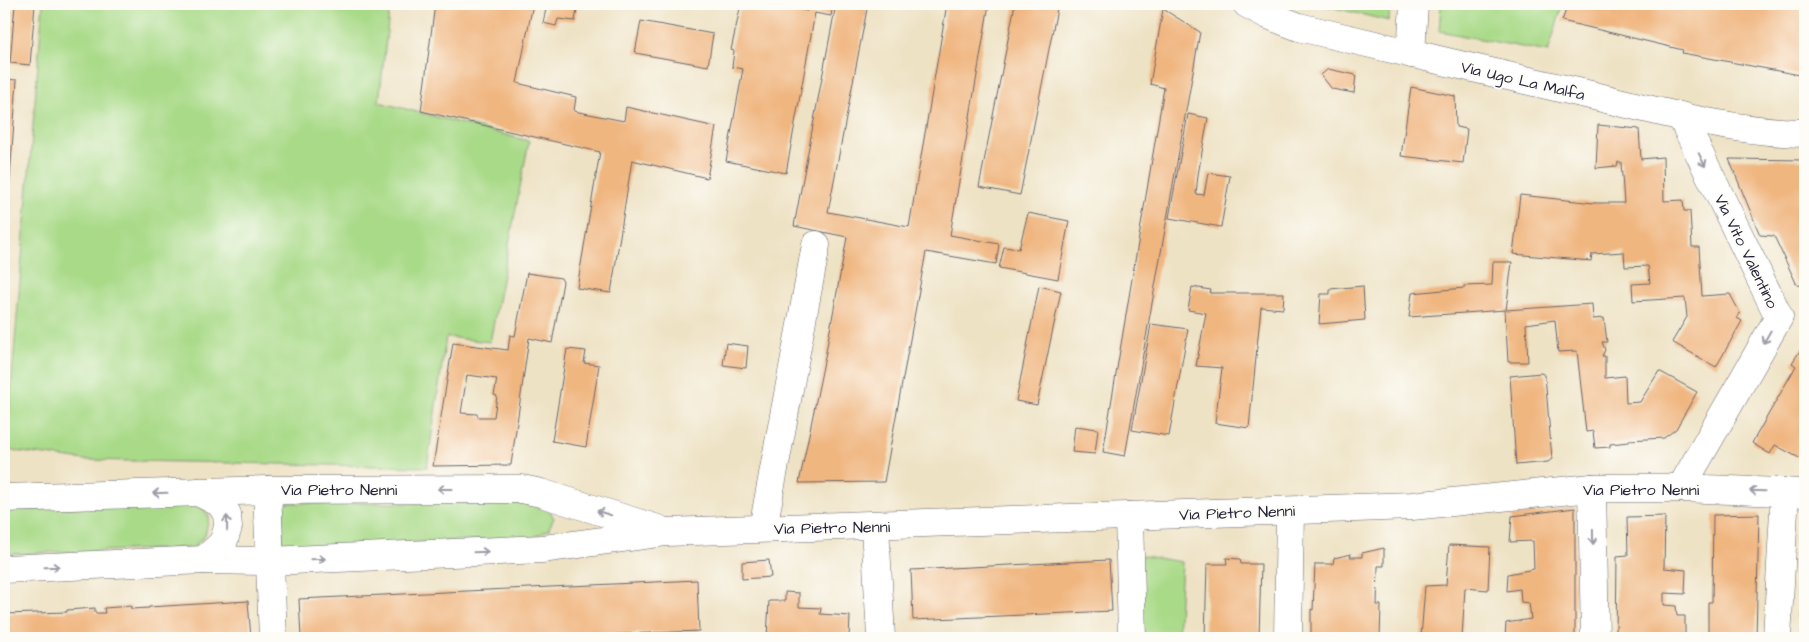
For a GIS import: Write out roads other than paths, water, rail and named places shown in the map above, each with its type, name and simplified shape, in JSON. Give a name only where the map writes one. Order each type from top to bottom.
[{"type":"street","name":"Via Ugo La Malfa","points":[[1247,4],[1268,15],[1299,27],[1411,54],[1680,116],[1748,128],[1805,133]]},
{"type":"street","points":[[1411,54],[1414,4]]},
{"type":"street","name":"Via Vito Valentino","points":[[1680,116],[1779,317],[1682,488]]},
{"type":"street","points":[[763,528],[816,245]]},
{"type":"street","points":[[1592,488],[1595,638]]},
{"type":"street","name":"Via Pietro Nenni","points":[[4,569],[204,560],[270,561],[543,549],[667,532],[1412,506],[1592,488],[1682,488],[1795,493]]},
{"type":"street","name":"Via Pietro Nenni","points":[[4,498],[267,490],[522,489],[541,493],[667,532]]},
{"type":"street","points":[[267,490],[273,638]]},
{"type":"street","points":[[198,492],[220,503],[226,514],[228,527],[223,543],[204,560]]},
{"type":"street","points":[[1777,638],[1795,493]]},
{"type":"street","points":[[1288,638],[1290,511]]},
{"type":"street","points":[[1129,516],[1132,638]]},
{"type":"street","points":[[875,526],[881,638]]}]
